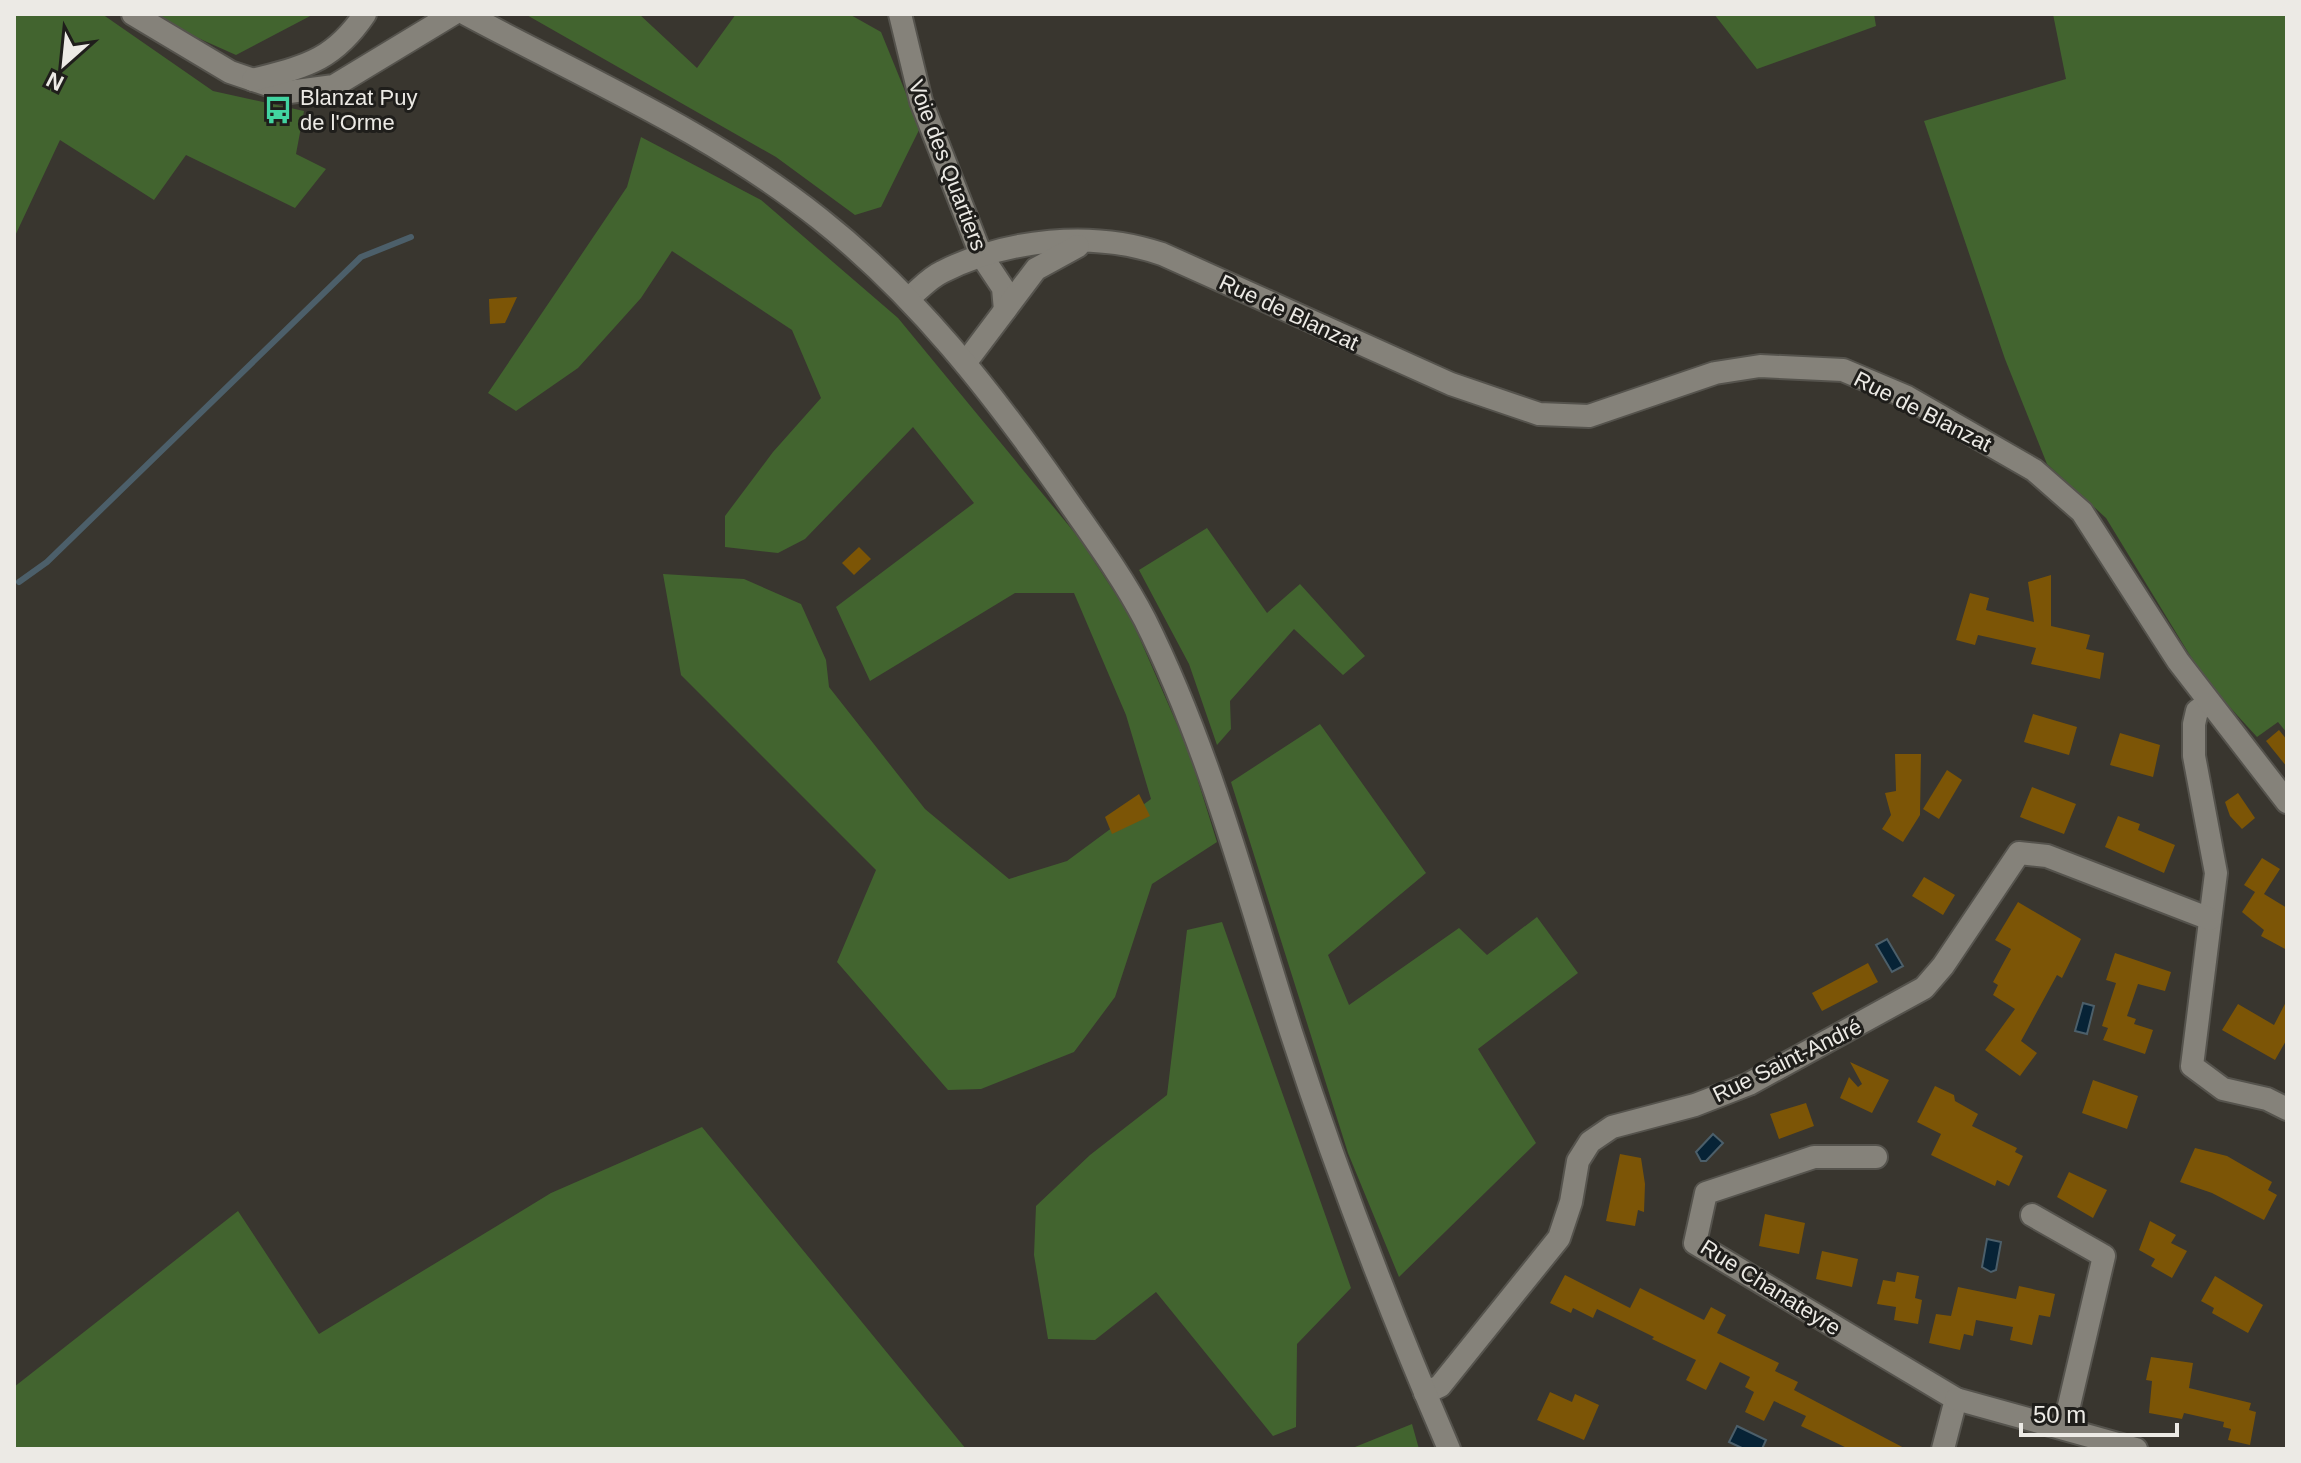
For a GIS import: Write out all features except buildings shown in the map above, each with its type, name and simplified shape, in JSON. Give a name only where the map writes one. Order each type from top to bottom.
[{"type":"street","points":[[133,14],[181,46],[252,80],[289,92],[334,86],[453,14]]},
{"type":"street","points":[[252,80],[321,60],[340,47],[365,14]]},
{"type":"street","points":[[466,14],[719,149],[821,219],[908,299],[966,362],[1118,574],[1170,674],[1194,732],[1328,1141],[1373,1266],[1449,1449]]},
{"type":"street","name":"Voie des Quartiers","points":[[900,14],[921,101],[981,255],[1003,288],[1005,310]]},
{"type":"street","name":"Rue de Blanzat","points":[[908,299],[938,274],[981,255],[1062,240],[1094,241],[1126,244],[1162,254],[1451,384],[1539,414],[1589,416],[1715,373],[1760,366],[1831,368],[1865,378],[1968,431],[2034,470],[2067,496],[2095,527],[2208,703],[2287,802]]},
{"type":"street","name":"Rue de Blanzat","points":[[966,362],[1036,269],[1067,250],[1094,241]]},
{"type":"street","points":[[2208,703],[2197,711],[2194,734],[2200,794],[2216,873],[2192,1066],[2223,1089],[2267,1099],[2287,1109]]},
{"type":"street","name":"Rue Saint-André","points":[[1425,1393],[1440,1386],[1559,1238],[1571,1202],[1578,1161],[1590,1142],[1612,1127],[1695,1105],[1749,1084],[1907,999],[1934,978],[2019,853],[2047,856],[2210,919]]},
{"type":"street","name":"Rue Chanateyre","points":[[1876,1157],[1814,1157],[1706,1193],[1695,1243],[1956,1399],[2136,1449]]},
{"type":"street","points":[[2032,1215],[2104,1256],[2064,1427]]},
{"type":"street","points":[[1943,1449],[1956,1399]]},
{"type":"green space","points":[[14,14],[102,14],[213,91],[304,111],[296,154],[326,169],[295,208],[186,155],[154,200],[60,140],[14,238]]},
{"type":"green space","points":[[156,14],[314,14],[236,55],[180,30]]},
{"type":"green space","points":[[525,14],[639,14],[697,68],[736,14],[849,14],[881,32],[920,128],[881,207],[855,215],[776,157]]},
{"type":"green space","points":[[1714,14],[1874,14],[1876,26],[1757,69]]},
{"type":"green space","points":[[2053,14],[2287,14],[2287,733],[2278,722],[2257,737],[2205,680],[2106,518],[2047,464],[2005,359],[1924,121],[2066,79]]},
{"type":"green space","points":[[641,137],[761,200],[898,318],[1079,538],[1130,616],[1189,752],[1217,842],[1152,884],[1115,997],[1074,1052],[981,1089],[948,1090],[837,962],[876,870],[681,675],[663,574],[744,579],[801,604],[826,660],[829,687],[925,809],[1009,879],[1067,861],[1151,799],[1126,715],[1074,593],[1015,593],[870,681],[836,607],[974,503],[913,427],[805,539],[778,553],[725,547],[725,516],[773,452],[821,398],[792,330],[672,251],[641,298],[578,368],[516,411],[488,393],[627,187]]},
{"type":"green space","points":[[1207,528],[1267,613],[1300,584],[1365,656],[1343,675],[1294,629],[1230,701],[1231,729],[1217,745],[1189,664],[1139,570]]},
{"type":"green space","points":[[1320,724],[1426,873],[1328,955],[1349,1005],[1459,928],[1487,955],[1537,917],[1578,973],[1478,1049],[1536,1143],[1399,1277],[1348,1153],[1231,782]]},
{"type":"green space","points":[[1222,922],[1351,1288],[1297,1344],[1296,1427],[1273,1436],[1156,1292],[1095,1340],[1048,1339],[1034,1255],[1036,1206],[1090,1155],[1167,1095],[1187,930]]},
{"type":"green space","points":[[702,1127],[966,1449],[14,1449],[14,1387],[238,1211],[319,1334],[551,1193]]},
{"type":"green space","points":[[1412,1424],[1419,1449],[1350,1449]]},
{"type":"water","points":[[1887,939],[1903,966],[1892,972],[1876,945]]},
{"type":"water","points":[[2083,1003],[2094,1006],[2087,1034],[2075,1031]]},
{"type":"water","points":[[1713,1134],[1723,1143],[1706,1161],[1701,1161],[1696,1152]]},
{"type":"water","points":[[1987,1239],[2001,1242],[1996,1270],[1991,1272],[1982,1267]]},
{"type":"water","points":[[1737,1426],[1766,1440],[1762,1449],[1744,1449],[1729,1442]]},
{"type":"waterway","points":[[19,582],[47,562],[361,257],[411,237]]},
{"type":"place","name":"Blanzat Puy de l'Orme","points":[[278,110]]}]
